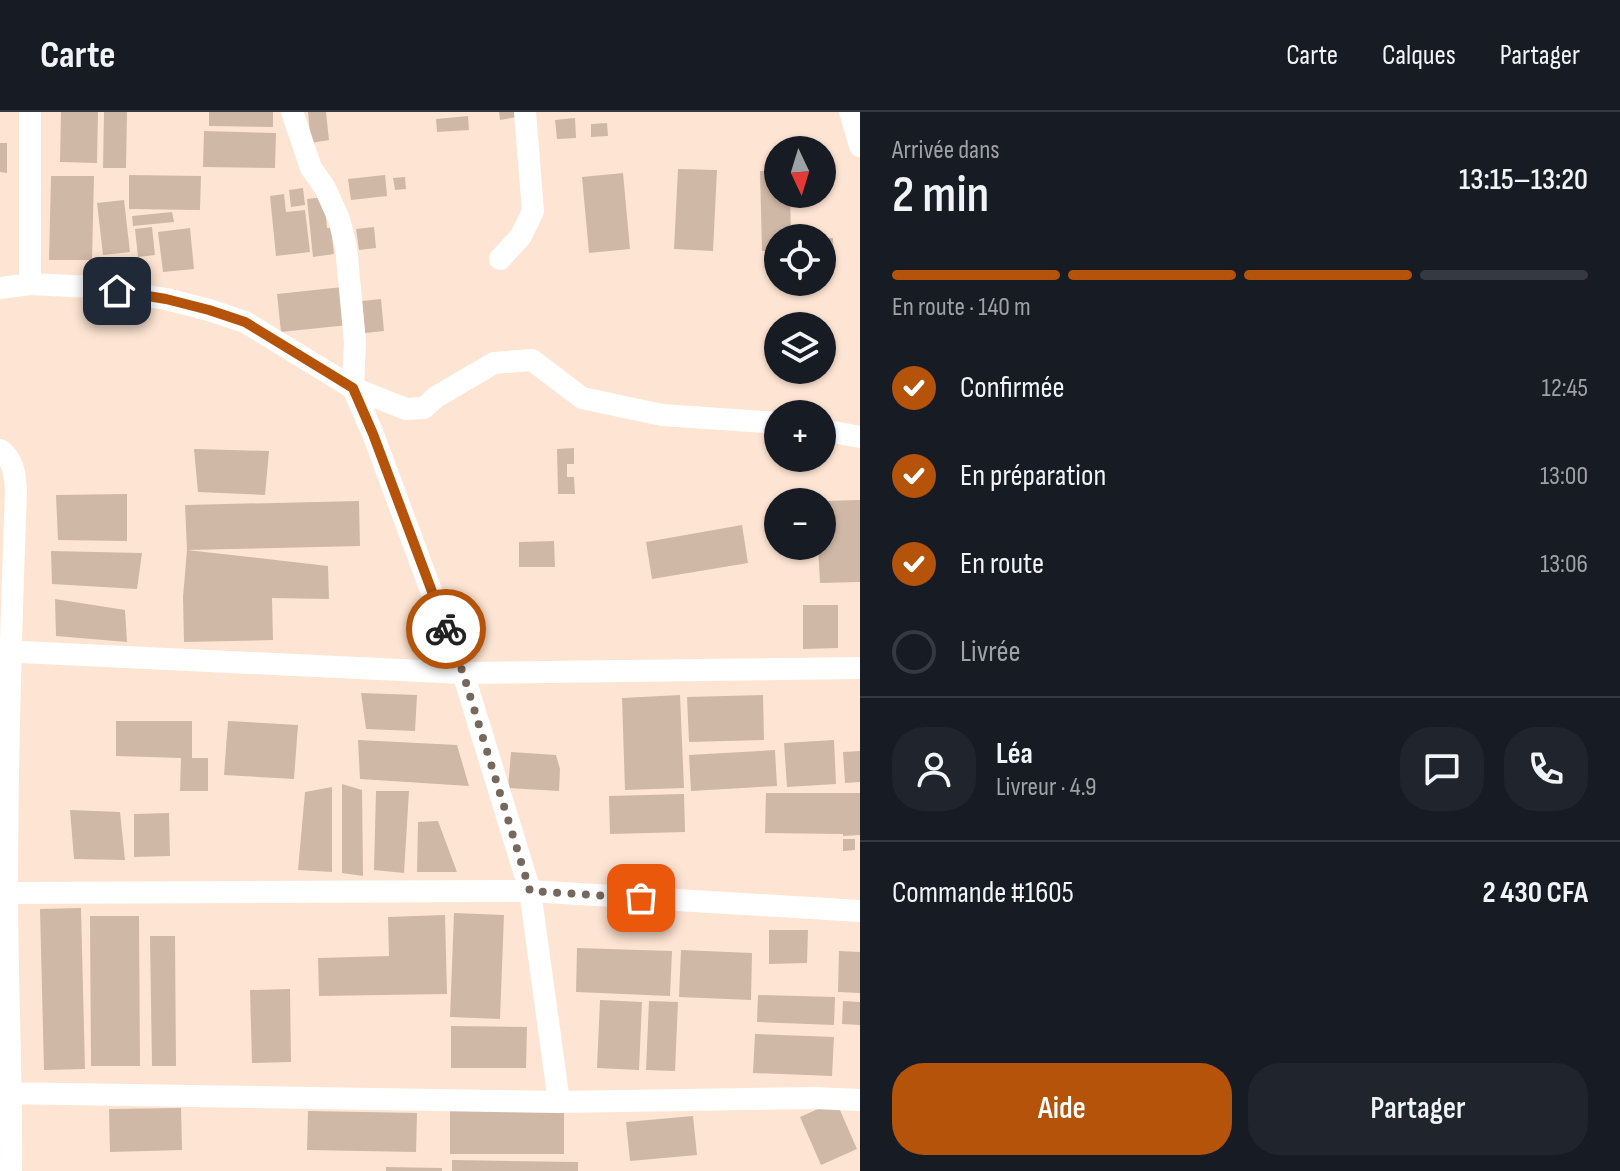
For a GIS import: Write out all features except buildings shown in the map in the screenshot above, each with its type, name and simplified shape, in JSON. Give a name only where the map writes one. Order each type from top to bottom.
[{"type":"street","points":[[30,112],[30,284]]},
{"type":"street","points":[[292,112],[311,168],[325,188],[339,219],[346,247],[355,342],[353,388],[463,673],[530,891],[559,1102]]},
{"type":"street","points":[[500,259],[521,236],[533,211],[525,112]]},
{"type":"street","points":[[850,112],[860,146]]},
{"type":"street","points":[[0,288],[30,284],[92,287],[166,299],[209,310],[245,322],[353,388],[406,409],[424,408],[436,397],[494,363],[532,360],[582,398],[662,415],[764,422]]},
{"type":"street","points":[[836,433],[860,437]]},
{"type":"street","points":[[0,450],[7,455],[14,471],[16,491],[5,651],[6,1093],[11,1171]]},
{"type":"street","points":[[5,651],[463,673],[860,668]]},
{"type":"street","points":[[4,893],[530,891],[860,911]]},
{"type":"street","points":[[6,1093],[559,1102],[860,1100]]},
{"type":"way so far","points":[[446,629],[463,673],[530,891],[641,898]]},
{"type":"route","points":[[117,291],[166,299],[245,322],[353,388],[446,629]]}]
